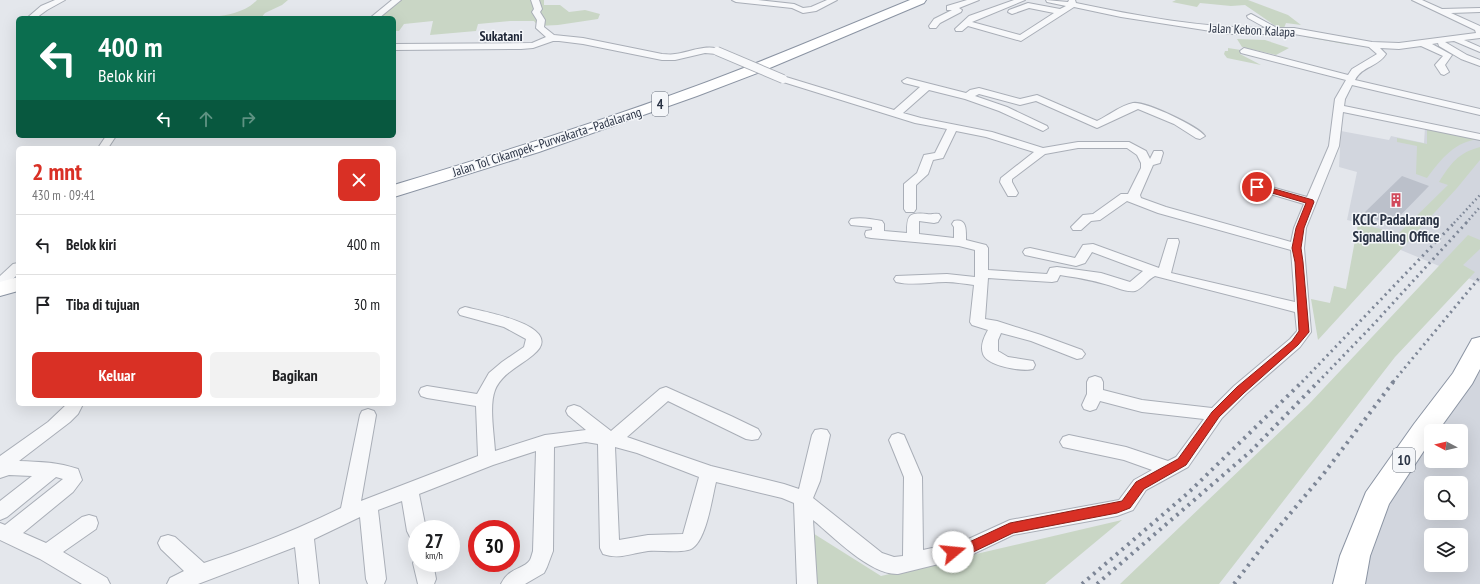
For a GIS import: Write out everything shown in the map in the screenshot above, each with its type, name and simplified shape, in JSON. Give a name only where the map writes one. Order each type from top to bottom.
[{"type":"highway","name":"Jalan Tol Cikampek–Purwakarta–Padalarang","points":[[396,181],[616,113],[744,66],[906,0]]},
{"type":"highway","name":"Jalan Tol Cikampek–Purwakarta–Padalarang","points":[[396,190],[533,148],[692,93],[760,67],[920,0]]},
{"type":"highway","points":[[0,289],[16,285]]},
{"type":"highway","points":[[0,301],[16,297]]},
{"type":"highway","name":"10","points":[[1349,584],[1355,556],[1376,500],[1423,432],[1463,378],[1480,346]]},
{"type":"street","points":[[34,16],[44,8],[62,0]]},
{"type":"street","points":[[377,16],[397,0]]},
{"type":"street","points":[[535,0],[538,9],[536,12],[541,20],[540,28],[552,38]]},
{"type":"street","points":[[736,0],[794,6],[797,9],[807,10],[833,0]]},
{"type":"street","points":[[975,0],[950,8],[977,16]]},
{"type":"street","points":[[959,29],[977,16],[1020,0]]},
{"type":"street","name":"Jalan Kebon Kalapa","points":[[1050,0],[1071,2],[1193,30],[1294,31],[1372,45],[1399,46],[1480,36]]},
{"type":"street","points":[[1416,0],[1478,28],[1480,32]]},
{"type":"street","points":[[967,23],[1018,38],[1023,37],[1061,12],[1071,2]]},
{"type":"street","points":[[1012,12],[1028,5],[1061,12]]},
{"type":"street","points":[[1141,19],[1152,8]]},
{"type":"street","points":[[933,26],[937,21],[958,10]]},
{"type":"street","points":[[1440,11],[1480,10]]},
{"type":"street","points":[[1251,16],[1274,30]]},
{"type":"street","points":[[1193,30],[1191,19],[1207,21]]},
{"type":"street","points":[[1463,22],[1480,20]]},
{"type":"street","points":[[1452,23],[1480,36]]},
{"type":"street","points":[[993,40],[1001,33]]},
{"type":"street","points":[[1470,37],[1480,47]]},
{"type":"street","points":[[396,47],[521,46],[540,43],[552,38],[576,40],[667,57],[705,50],[717,51],[783,79],[918,121],[988,134],[1042,151],[1078,145],[1127,145],[1142,153],[1147,163],[1147,168],[1134,195],[1135,198]]},
{"type":"street","points":[[1456,39],[1480,47]]},
{"type":"street","points":[[1438,42],[1464,57],[1480,63]]},
{"type":"street","points":[[1422,43],[1448,55],[1440,65],[1444,72]]},
{"type":"street","points":[[178,584],[201,573],[260,553],[304,535],[349,513],[409,489],[460,472],[487,460],[545,442],[586,436],[610,439],[642,448],[709,473],[784,491],[798,496],[875,559],[885,564],[899,567],[913,561],[967,549],[1010,528],[1126,505],[1140,485],[1182,462],[1216,414],[1240,390],[1295,343],[1304,332],[1297,248],[1300,228],[1334,146],[1340,99],[1356,72],[1380,57],[1382,54],[1372,45]]},
{"type":"street","points":[[1244,51],[1280,63],[1480,112]]},
{"type":"street","points":[[907,81],[968,96],[1003,109],[1042,128]]},
{"type":"street","points":[[896,114],[927,86]]},
{"type":"street","points":[[1009,98],[1019,90]]},
{"type":"street","points":[[968,96],[979,91],[1023,102],[1038,98],[1097,125],[1134,106],[1139,106],[1181,124],[1200,136]]},
{"type":"street","points":[[1339,108],[1480,137]]},
{"type":"street","points":[[1127,110],[1159,123]]},
{"type":"street","points":[[910,209],[910,184],[922,174],[928,157],[939,156],[953,127]]},
{"type":"street","points":[[1012,193],[1006,182],[1007,178],[1042,151]]},
{"type":"street","points":[[1147,163],[1156,161],[1158,153]]},
{"type":"street","points":[[1257,187],[1310,202]]},
{"type":"street","points":[[1077,227],[1087,218],[1096,217],[1123,198],[1135,198],[1142,203],[1162,210],[1297,248]]},
{"type":"street","points":[[912,238],[913,219],[917,217],[934,219],[935,217]]},
{"type":"street","points":[[855,222],[878,224],[874,235],[960,242],[982,249],[977,322],[997,326],[1036,338],[1077,354]]},
{"type":"street","points":[[958,224],[960,226],[960,242]]},
{"type":"street","points":[[1159,273],[1173,242]]},
{"type":"street","points":[[1030,252],[1076,262],[1081,259],[1088,248],[1093,248],[1159,273],[1303,309]]},
{"type":"street","points":[[0,284],[16,269]]},
{"type":"street","points":[[901,279],[1050,278],[1053,276],[1055,271],[1057,271],[1101,277],[1129,287],[1133,286],[1144,276],[1159,273]]},
{"type":"street","points":[[465,312],[503,321],[519,327],[534,337],[533,346],[529,351],[494,376],[487,392],[484,401],[487,460]]},
{"type":"street","points":[[997,326],[990,340],[990,353],[1005,362],[1027,365]]},
{"type":"street","points":[[427,392],[484,401]]},
{"type":"street","points":[[709,473],[693,535],[688,542],[648,543],[612,549],[610,548],[606,447],[610,439],[666,393],[752,434]]},
{"type":"street","points":[[1093,394],[1142,406],[1216,414]]},
{"type":"street","points":[[0,466],[52,428],[72,411],[74,406]]},
{"type":"street","points":[[574,411],[610,439]]},
{"type":"street","points":[[349,513],[368,415]]},
{"type":"street","points":[[807,584],[803,501],[811,481],[821,435]]},
{"type":"street","points":[[898,440],[913,477],[913,561]]},
{"type":"street","points":[[510,584],[537,567],[543,551],[545,442]]},
{"type":"street","points":[[1068,442],[1126,454],[1169,469]]},
{"type":"street","points":[[0,471],[10,468],[53,469],[72,474],[73,480],[67,487],[4,532],[47,553],[100,584]]},
{"type":"street","points":[[0,512],[53,469]]},
{"type":"street","points":[[409,489],[415,520]]},
{"type":"street","points":[[368,506],[376,579]]},
{"type":"street","points":[[47,553],[89,523]]},
{"type":"street","points":[[304,535],[309,584]]},
{"type":"street","points":[[168,543],[201,573]]},
{"type":"shaded area","points":[[1425,127],[1480,137],[1480,283],[1360,233],[1360,223],[1347,220],[1357,172],[1339,167],[1341,131],[1389,140],[1391,136],[1424,143]]},
{"type":"shaded area","points":[[1480,371],[1480,584],[1363,584],[1378,513],[1424,449],[1424,468],[1468,468],[1468,424],[1442,424]]},
{"type":"green space","points":[[257,0],[288,0],[282,5],[265,13],[263,16],[218,16],[232,14],[252,5]]},
{"type":"green space","points":[[400,0],[544,0],[544,5],[560,5],[569,12],[585,10],[600,14],[598,19],[558,25],[538,26],[534,21],[510,21],[478,24],[476,31],[430,35],[433,21],[404,24],[399,31],[396,31],[396,16],[381,16]]},
{"type":"green space","points":[[1176,0],[1248,0],[1288,15],[1301,25],[1286,23],[1284,28],[1347,41],[1350,45],[1306,37],[1274,25],[1245,5],[1231,6],[1200,3],[1197,7],[1172,2]]},
{"type":"green space","points":[[1237,39],[1265,40],[1289,48],[1276,55],[1242,47]]},
{"type":"green space","points":[[1228,48],[1241,50],[1240,54],[1261,65],[1227,58],[1224,54],[1225,51],[1228,51]]},
{"type":"green space","points":[[1427,128],[1480,139],[1463,143],[1449,152],[1427,178],[1416,174],[1417,146],[1397,142],[1397,138],[1427,144]]},
{"type":"green space","points":[[1480,147],[1480,160],[1457,188],[1318,340],[1311,299],[1330,303],[1334,286],[1346,289],[1358,224],[1381,229],[1397,235],[1448,185],[1439,182],[1451,164],[1466,152]]},
{"type":"green space","points":[[1468,235],[1480,240],[1480,249],[1463,265],[1475,272],[1395,357],[1219,584],[1120,584],[1309,404]]},
{"type":"green space","points":[[1122,520],[1045,584],[805,584],[800,525],[881,576]]},
{"type":"building","name":"KCIC Padalarang Signalling Office","points":[[1402,176],[1429,186],[1391,225],[1363,214]]},
{"type":"railway","points":[[1454,223],[1480,195]]},
{"type":"railway","points":[[1466,223],[1480,207]]},
{"type":"railway","points":[[1302,382],[1455,222]]},
{"type":"railway","points":[[1318,382],[1372,326],[1467,222]]},
{"type":"railway","points":[[1393,382],[1480,277]]},
{"type":"railway","points":[[1097,584],[1251,451],[1319,381]]},
{"type":"railway","points":[[1234,584],[1263,546],[1325,472],[1394,381]]},
{"type":"railway","points":[[1082,584],[1188,493],[1302,382]]},
{"type":"place","name":"KCIC Padalarang Signalling Office","points":[[1396,200]]},
{"type":"district","name":"Sukatani","points":[[501,36]]},
{"type":"route","points":[[953,552],[967,549],[1010,528],[1032,525],[1126,505],[1140,485],[1182,462],[1216,414],[1228,404],[1240,390],[1295,343],[1304,332],[1297,248],[1300,228],[1310,202],[1257,187]]}]
